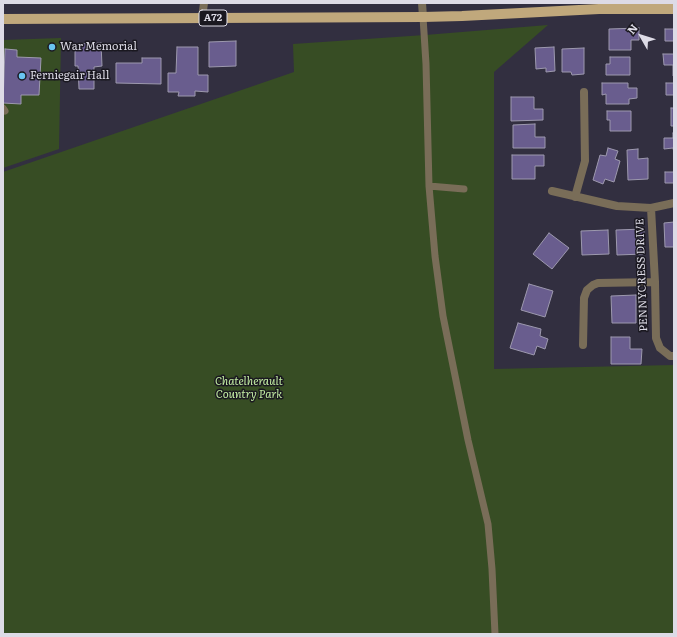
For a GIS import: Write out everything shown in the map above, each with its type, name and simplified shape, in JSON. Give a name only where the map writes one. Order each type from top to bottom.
[{"type":"main road","name":"A72","points":[[3,19],[423,17],[462,16],[598,6],[674,9]]},
{"type":"street","points":[[202,18],[204,3]]},
{"type":"street","points":[[422,3],[423,17]]},
{"type":"street","points":[[575,198],[585,161],[584,92]]},
{"type":"street","points":[[552,191],[575,198],[617,206],[651,208],[674,203]]},
{"type":"street","name":"PENNYCRESS DRIVE","points":[[651,208],[656,338],[660,348],[670,356],[674,356]]},
{"type":"street","points":[[583,345],[584,298],[587,290],[598,283],[655,282]]},
{"type":"lane","points":[[423,17],[426,64],[429,186],[435,256],[443,316],[468,440],[488,524],[495,634]]},
{"type":"lane","points":[[429,186],[464,189]]},
{"type":"green space","name":"Chatelherault Country Park","points":[[548,25],[494,72],[494,369],[674,365],[674,634],[3,634],[3,172],[294,72],[293,44]]},
{"type":"green space","points":[[61,38],[59,149],[3,168],[3,40]]},
{"type":"building","points":[[639,28],[639,40],[631,40],[631,50],[609,50],[609,29]]},
{"type":"building","points":[[665,29],[674,29],[674,41],[665,41]]},
{"type":"building","points":[[236,41],[236,66],[209,67],[209,42]]},
{"type":"building","points":[[101,43],[102,66],[94,67],[94,89],[79,89],[78,66],[75,66],[75,44]]},
{"type":"building","points":[[177,47],[198,47],[198,75],[208,75],[208,92],[195,91],[195,96],[178,96],[179,92],[168,92],[168,73],[176,73]]},
{"type":"building","points":[[554,47],[555,71],[546,72],[546,68],[536,69],[535,48]]},
{"type":"building","points":[[584,48],[584,74],[572,75],[571,72],[562,72],[562,49]]},
{"type":"building","name":"Ferniegair Hall","points":[[5,49],[17,50],[17,57],[41,58],[39,95],[21,95],[21,104],[3,103]]},
{"type":"building","points":[[663,54],[674,54],[674,76],[673,65],[664,65]]},
{"type":"building","points":[[610,57],[630,57],[630,75],[606,75],[606,64],[610,64]]},
{"type":"building","points":[[142,58],[161,58],[161,84],[116,83],[116,63],[142,63]]},
{"type":"building","points":[[602,83],[628,83],[628,88],[637,88],[637,98],[629,99],[629,104],[606,104],[606,94],[602,95]]},
{"type":"building","points":[[666,83],[674,83],[674,95],[666,95]]},
{"type":"building","points":[[511,97],[534,97],[534,109],[543,109],[543,120],[511,121]]},
{"type":"building","points":[[671,108],[674,108],[674,126],[671,126]]},
{"type":"building","points":[[607,111],[631,111],[631,131],[610,131],[610,120],[607,120]]},
{"type":"building","points":[[535,124],[535,137],[545,137],[545,148],[513,148],[513,125]]},
{"type":"building","points":[[673,133],[674,153],[673,148],[664,149],[664,138],[673,138]]},
{"type":"building","points":[[608,148],[618,151],[615,159],[620,161],[614,182],[605,179],[603,184],[593,180],[600,155],[606,156]]},
{"type":"building","points":[[638,149],[638,159],[648,158],[648,179],[628,180],[627,150]]},
{"type":"building","points":[[512,155],[544,155],[544,166],[535,166],[535,179],[512,179]]},
{"type":"building","points":[[665,172],[674,172],[674,183],[665,183]]},
{"type":"building","points":[[674,222],[674,247],[665,247],[664,223]]},
{"type":"building","points":[[644,229],[644,254],[617,255],[616,230]]},
{"type":"building","points":[[608,230],[609,254],[582,255],[581,231]]},
{"type":"building","points":[[549,233],[569,248],[552,269],[533,254]]},
{"type":"building","points":[[529,284],[553,291],[545,317],[521,310]]},
{"type":"building","points":[[636,295],[636,323],[612,323],[611,296]]},
{"type":"building","points":[[518,323],[541,329],[540,336],[548,339],[545,349],[537,346],[534,355],[510,348]]},
{"type":"building","points":[[611,337],[630,337],[630,349],[642,349],[641,364],[611,364]]},
{"type":"place","name":"War Memorial","points":[[52,47]]},
{"type":"place","name":"Ferniegair Hall","points":[[22,76]]}]
